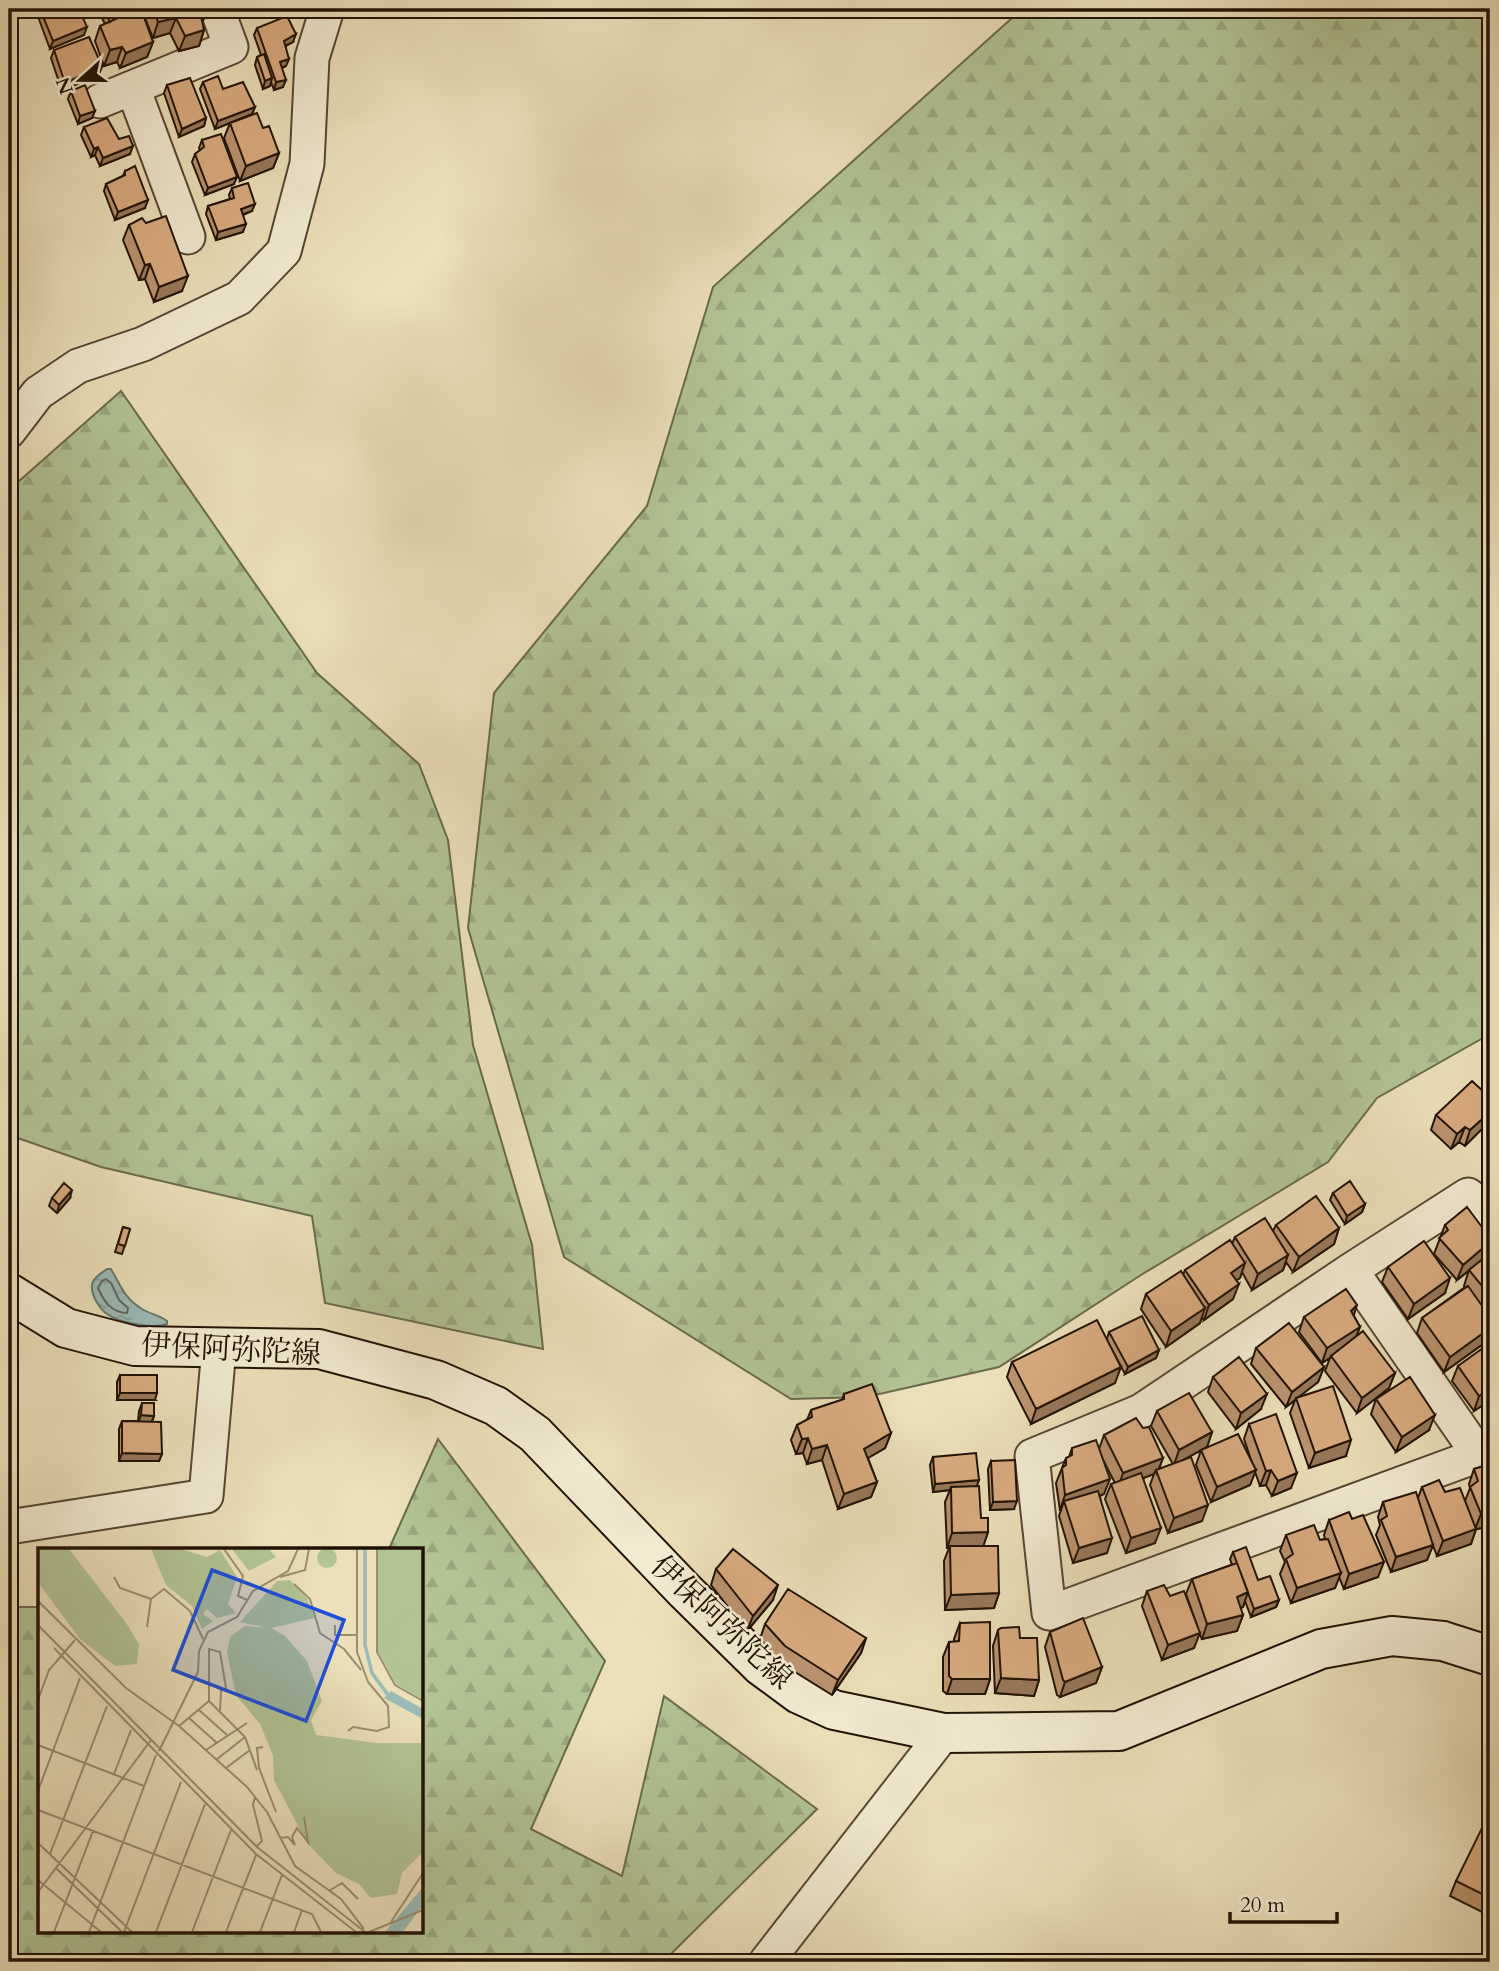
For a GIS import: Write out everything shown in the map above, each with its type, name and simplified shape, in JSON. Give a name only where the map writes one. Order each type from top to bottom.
[{"type":"main road","name":"伊保阿弥陀線","points":[[9,1293],[66,1328],[135,1346],[319,1349],[436,1380],[496,1406],[536,1434],[685,1591],[761,1666],[799,1694],[834,1710],[944,1733],[1119,1731],[1321,1649],[1392,1636],[1443,1641],[1490,1656]]},
{"type":"street","points":[[100,102],[231,47],[217,9]]},
{"type":"street","points":[[9,431],[38,393],[78,366],[143,344],[239,298],[284,251],[307,164],[312,58],[327,9]]},
{"type":"street","points":[[133,88],[188,237]]},
{"type":"street","points":[[1351,1270],[1485,1451],[1049,1613],[1031,1456],[1141,1411],[1351,1270],[1468,1195],[1490,1213]]},
{"type":"street","points":[[9,1527],[206,1496],[219,1348]]},
{"type":"street","points":[[766,1962],[944,1733]]},
{"type":"green space","points":[[1022,9],[1490,9],[1490,1034],[1377,1098],[1328,1162],[1141,1275],[999,1367],[866,1397],[791,1399],[564,1257],[468,928],[494,693],[647,506],[713,287]]},
{"type":"green space","points":[[121,391],[317,673],[419,764],[448,840],[473,1045],[532,1245],[543,1349],[325,1303],[312,1216],[101,1167],[9,1135],[9,490]]},
{"type":"green space","points":[[438,1439],[605,1661],[531,1829],[622,1876],[664,1696],[817,1809],[663,1962],[9,1962],[9,1607],[38,1607],[38,1932],[424,1932],[424,1548],[389,1548]]},
{"type":"water","points":[[111,1269],[136,1305],[164,1319],[167,1324],[136,1324],[120,1320],[104,1311],[93,1295],[92,1286],[98,1275]]},
{"type":"building","points":[[40,9],[79,9],[87,27],[53,41]]},
{"type":"building","points":[[104,9],[116,9],[119,16],[110,22]]},
{"type":"building","points":[[141,9],[153,42],[126,53],[122,47],[110,50],[100,26]]},
{"type":"building","points":[[153,9],[206,9],[201,16],[204,30],[185,36],[176,18],[158,22]]},
{"type":"building","points":[[287,16],[296,34],[284,41],[289,59],[280,62],[286,80],[276,82],[257,28]]},
{"type":"building","points":[[89,37],[102,66],[65,83],[54,50]]},
{"type":"building","points":[[264,54],[272,78],[265,81],[257,57]]},
{"type":"building","points":[[218,76],[223,89],[243,82],[255,107],[218,121],[203,82]]},
{"type":"building","points":[[190,78],[206,118],[182,129],[167,85]]},
{"type":"building","points":[[85,85],[95,111],[80,116],[71,91]]},
{"type":"building","points":[[257,113],[263,128],[269,126],[279,153],[246,166],[230,123]]},
{"type":"building","points":[[107,118],[119,139],[129,136],[133,146],[103,158],[98,147],[94,149],[84,127]]},
{"type":"building","points":[[221,134],[237,177],[208,188],[195,154],[204,147],[202,140]]},
{"type":"building","points":[[135,166],[148,200],[118,212],[106,184],[125,175],[125,171]]},
{"type":"building","points":[[248,183],[255,204],[241,209],[246,224],[218,232],[208,206],[234,198],[232,188]]},
{"type":"building","points":[[166,216],[188,276],[159,287],[150,264],[145,265],[129,225],[142,218],[146,223]]},
{"type":"building","points":[[1472,1081],[1486,1094],[1490,1091],[1490,1112],[1470,1130],[1465,1127],[1457,1134],[1436,1115]]},
{"type":"building","points":[[1350,1181],[1365,1204],[1347,1216],[1333,1193]]},
{"type":"building","points":[[64,1183],[72,1190],[59,1205],[52,1198]]},
{"type":"building","points":[[1316,1196],[1339,1228],[1299,1257],[1276,1225]]},
{"type":"building","points":[[1467,1207],[1490,1238],[1490,1242],[1463,1265],[1439,1238],[1448,1230],[1445,1225]]},
{"type":"building","points":[[1265,1218],[1288,1255],[1258,1274],[1235,1237]]},
{"type":"building","points":[[123,1227],[130,1229],[125,1246],[118,1244]]},
{"type":"building","points":[[1230,1240],[1245,1263],[1231,1273],[1239,1284],[1209,1305],[1185,1270]]},
{"type":"building","points":[[1424,1241],[1450,1278],[1414,1304],[1388,1267]]},
{"type":"building","points":[[1490,1253],[1490,1296],[1469,1270]]},
{"type":"building","points":[[1181,1271],[1205,1308],[1171,1331],[1146,1294]]},
{"type":"building","points":[[1468,1286],[1490,1317],[1490,1328],[1450,1357],[1422,1318]]},
{"type":"building","points":[[1346,1289],[1357,1305],[1351,1311],[1360,1327],[1327,1348],[1304,1317]]},
{"type":"building","points":[[1142,1316],[1159,1350],[1128,1367],[1109,1332]]},
{"type":"building","points":[[1097,1320],[1121,1367],[1036,1409],[1012,1362]]},
{"type":"building","points":[[1289,1323],[1324,1367],[1292,1392],[1256,1348]]},
{"type":"building","points":[[1363,1331],[1395,1373],[1362,1398],[1331,1356]]},
{"type":"building","points":[[1490,1343],[1490,1388],[1479,1396],[1458,1366]]},
{"type":"building","points":[[1239,1357],[1267,1394],[1241,1413],[1213,1377]]},
{"type":"building","points":[[120,1375],[157,1375],[157,1393],[120,1393]]},
{"type":"building","points":[[1410,1377],[1435,1415],[1402,1437],[1376,1399]]},
{"type":"building","points":[[872,1384],[891,1433],[864,1449],[877,1482],[844,1494],[827,1445],[812,1449],[808,1438],[802,1439],[797,1425],[812,1417],[811,1410],[844,1399],[844,1394]]},
{"type":"building","points":[[1333,1386],[1351,1440],[1315,1453],[1296,1398]]},
{"type":"building","points":[[1189,1393],[1212,1432],[1179,1450],[1157,1411]]},
{"type":"building","points":[[142,1403],[154,1403],[154,1416],[141,1415]]},
{"type":"building","points":[[1276,1414],[1297,1473],[1278,1481],[1271,1470],[1266,1471],[1249,1424]]},
{"type":"building","points":[[1136,1418],[1143,1428],[1149,1427],[1163,1458],[1123,1473],[1104,1435]]},
{"type":"building","points":[[122,1421],[161,1422],[162,1454],[122,1453]]},
{"type":"building","points":[[1238,1434],[1256,1470],[1217,1487],[1201,1450]]},
{"type":"building","points":[[1096,1440],[1110,1479],[1065,1495],[1062,1468],[1066,1465],[1066,1458],[1072,1455],[1072,1448]]},
{"type":"building","points":[[976,1453],[979,1480],[935,1484],[933,1457]]},
{"type":"building","points":[[1191,1457],[1208,1505],[1174,1518],[1156,1470]]},
{"type":"building","points":[[1015,1460],[1017,1501],[993,1502],[991,1461]]},
{"type":"building","points":[[1490,1464],[1490,1517],[1487,1513],[1481,1514],[1470,1487],[1478,1481],[1474,1469]]},
{"type":"building","points":[[1141,1473],[1161,1528],[1131,1538],[1111,1484]]},
{"type":"building","points":[[1439,1480],[1445,1492],[1460,1488],[1476,1529],[1443,1541],[1422,1487]]},
{"type":"building","points":[[979,1486],[981,1518],[988,1518],[988,1532],[952,1533],[951,1487]]},
{"type":"building","points":[[1098,1491],[1112,1538],[1079,1548],[1064,1501]]},
{"type":"building","points":[[1416,1492],[1433,1545],[1396,1557],[1381,1520],[1387,1516],[1383,1502]]},
{"type":"building","points":[[1349,1512],[1352,1519],[1363,1515],[1384,1562],[1349,1574],[1329,1520]]},
{"type":"building","points":[[1314,1525],[1320,1540],[1328,1539],[1341,1573],[1297,1588],[1286,1559],[1293,1554],[1286,1535]]},
{"type":"building","points":[[950,1546],[998,1546],[999,1593],[951,1595]]},
{"type":"building","points":[[1246,1547],[1258,1580],[1270,1576],[1279,1600],[1254,1609],[1233,1552]]},
{"type":"building","points":[[733,1549],[778,1585],[753,1616],[716,1569]]},
{"type":"building","points":[[1237,1563],[1248,1592],[1237,1597],[1243,1615],[1207,1624],[1192,1579]]},
{"type":"building","points":[[1164,1585],[1170,1596],[1184,1591],[1200,1633],[1168,1645],[1147,1591]]},
{"type":"building","points":[[788,1589],[866,1638],[838,1680],[785,1646],[765,1624]]},
{"type":"building","points":[[1083,1618],[1102,1667],[1065,1682],[1050,1632]]},
{"type":"building","points":[[990,1622],[990,1679],[952,1679],[949,1676],[949,1642],[959,1641],[960,1623]]},
{"type":"building","points":[[1019,1627],[1020,1638],[1037,1638],[1039,1680],[1001,1678],[998,1630]]},
{"type":"building","points":[[1482,1828],[1490,1831],[1490,1898],[1456,1881]]}]
